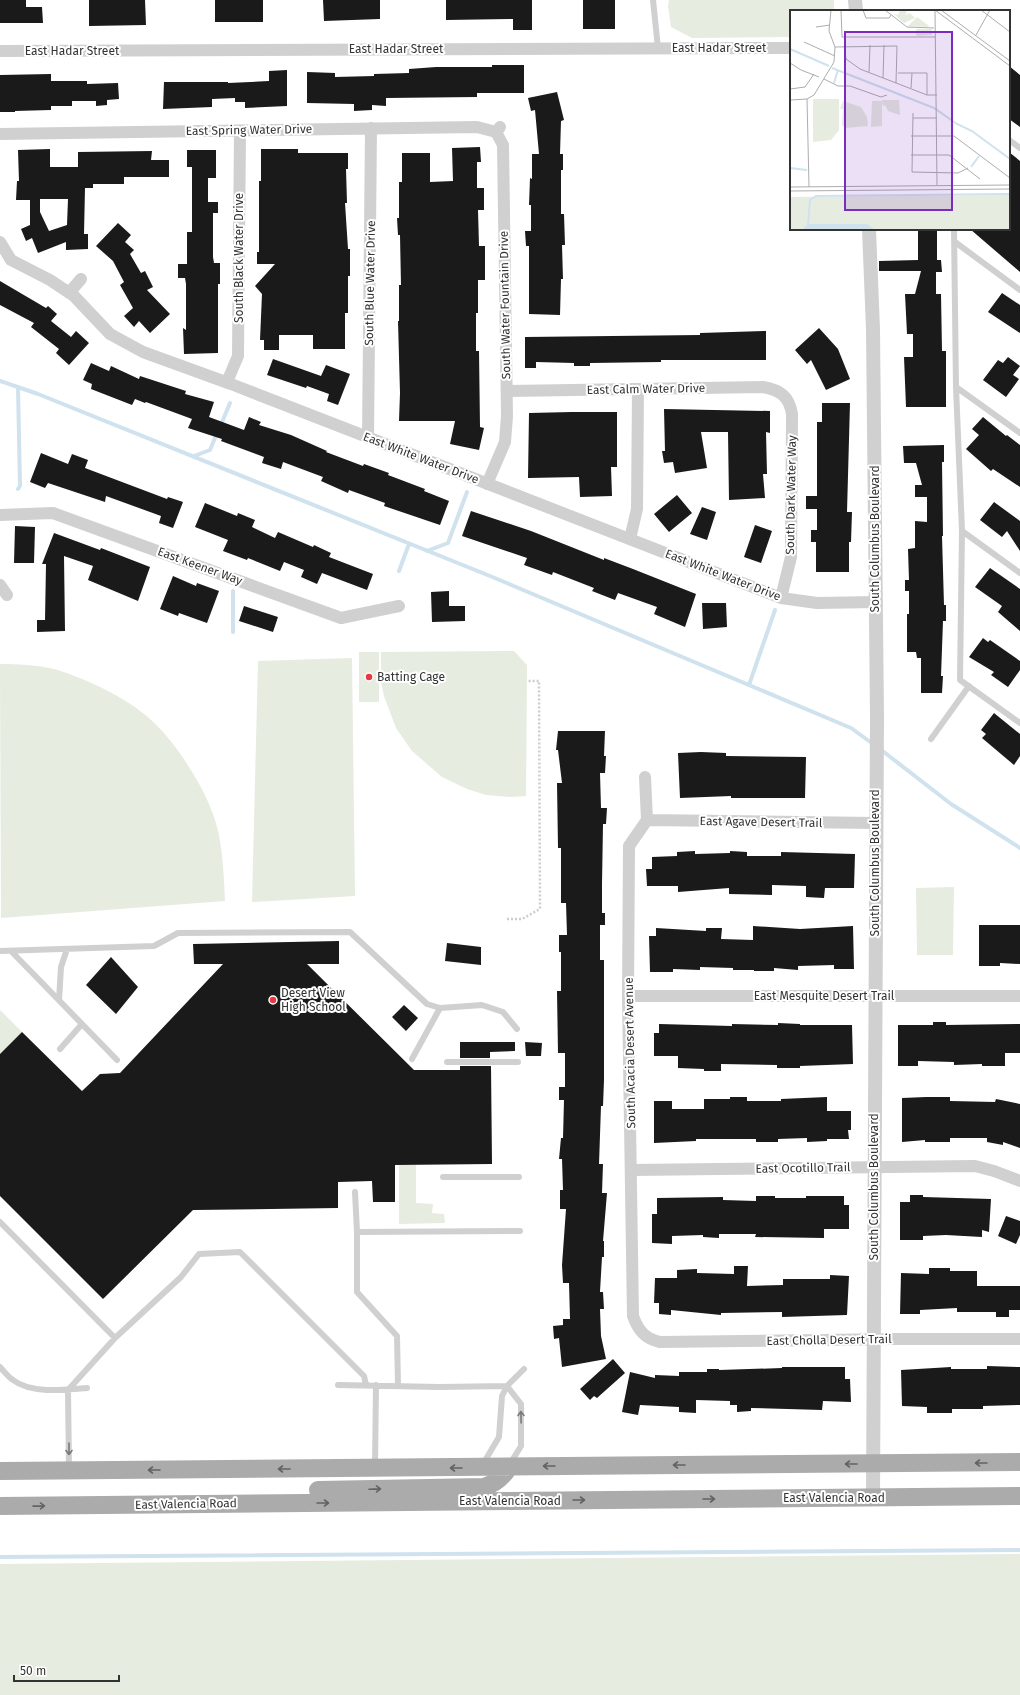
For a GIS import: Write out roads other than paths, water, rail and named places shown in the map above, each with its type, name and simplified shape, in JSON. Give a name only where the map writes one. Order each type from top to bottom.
[{"type":"main road","points":[[0,1470],[1020,1462]]},
{"type":"main road","points":[[254,1503],[307,1491],[484,1487],[493,1484],[509,1467]]},
{"type":"main road","name":"East Valencia Road","points":[[0,1506],[1020,1496]]},
{"type":"street","points":[[855,0],[856,10]]},
{"type":"street","name":"East Hadar Street","points":[[0,51],[790,48]]},
{"type":"street","name":"East Spring Water Drive","points":[[0,134],[371,128],[477,127],[498,129]]},
{"type":"street","name":"South Blue Water Drive","points":[[368,438],[371,128]]},
{"type":"street","name":"South Water Fountain Drive","points":[[487,484],[505,442],[507,391],[503,145],[498,129]]},
{"type":"street","name":"South Black Water Drive","points":[[227,382],[238,356],[240,131]]},
{"type":"street","name":"South Columbus Boulevard","points":[[869,230],[873,329],[877,717],[875,756],[875,1339],[873,1498]]},
{"type":"street","name":"East White Water Drive","points":[[0,242],[11,260],[50,280],[69,292],[110,334],[143,352],[227,382],[781,598],[817,603],[876,602]]},
{"type":"street","points":[[69,292],[81,279]]},
{"type":"street","name":"East Calm Water Drive","points":[[507,391],[763,387],[787,390]]},
{"type":"street","points":[[630,539],[637,509],[638,389]]},
{"type":"street","name":"South Dark Water Way","points":[[781,598],[791,556],[792,414],[787,390]]},
{"type":"street","name":"East Keener Way","points":[[0,515],[53,513],[340,618],[399,606]]},
{"type":"street","points":[[645,777],[647,820]]},
{"type":"street","name":"East Agave Desert Trail","points":[[647,820],[875,823]]},
{"type":"street","name":"South Acacia Desert Avenue","points":[[637,1336],[633,1316],[632,1170],[628,996],[629,846],[647,820]]},
{"type":"street","name":"East Mesquite Desert Trail","points":[[628,996],[1020,996]]},
{"type":"street","name":"East Ocotillo Trail","points":[[632,1170],[975,1166],[994,1171],[1020,1181]]},
{"type":"street","name":"East Cholla Desert Trail","points":[[637,1336],[660,1342],[875,1339],[1020,1339]]},
{"type":"lane","points":[[654,0],[658,48]]},
{"type":"lane","points":[[1010,141],[1020,148]]},
{"type":"lane","points":[[954,230],[956,387],[962,530],[960,680],[1020,723]]},
{"type":"lane","points":[[955,242],[1020,290]]},
{"type":"lane","points":[[956,387],[1020,433]]},
{"type":"lane","points":[[962,530],[1020,573]]},
{"type":"lane","points":[[931,739],[969,686]]},
{"type":"lane","points":[[0,951],[154,946],[178,933],[350,932],[427,1004],[440,1008],[482,1005],[503,1012],[517,1029]]},
{"type":"lane","points":[[59,1000],[61,967],[67,949]]},
{"type":"lane","points":[[11,950],[116,1060]]},
{"type":"lane","points":[[412,1059],[440,1008]]},
{"type":"lane","points":[[60,1049],[82,1024]]},
{"type":"lane","points":[[447,1062],[518,1062]]},
{"type":"lane","points":[[443,1177],[519,1177]]},
{"type":"lane","points":[[355,1192],[357,1292],[396,1336],[398,1385]]},
{"type":"lane","points":[[0,1222],[115,1338]]},
{"type":"lane","points":[[357,1232],[520,1231]]},
{"type":"lane","points":[[69,1470],[68,1390],[115,1338],[181,1277],[199,1254],[240,1252],[364,1376],[366,1385]]},
{"type":"lane","points":[[0,1367],[14,1381],[35,1389],[68,1390],[86,1388]]},
{"type":"lane","points":[[481,1467],[500,1438],[502,1396],[507,1386],[524,1369]]},
{"type":"lane","points":[[338,1385],[439,1387],[507,1386]]},
{"type":"lane","points":[[375,1468],[376,1385]]},
{"type":"lane","points":[[507,1386],[521,1404],[521,1446],[509,1467]]},
{"type":"waterway","points":[[0,381],[38,394],[490,576],[851,728],[873,744]]},
{"type":"waterway","points":[[18,387],[20,486],[18,489]]},
{"type":"waterway","points":[[220,427],[230,403]]},
{"type":"waterway","points":[[194,456],[210,450],[217,433]]},
{"type":"waterway","points":[[427,551],[448,543],[467,492]]},
{"type":"waterway","points":[[399,571],[409,544]]},
{"type":"waterway","points":[[233,591],[233,632]]},
{"type":"waterway","points":[[749,685],[775,610]]},
{"type":"waterway","points":[[880,749],[951,804],[1020,848]]},
{"type":"waterway","points":[[0,1557],[1020,1550]]},
{"type":"place","name":"Batting Cage","points":[[369,677]]},
{"type":"place","name":"Desert View High School","points":[[273,1000]]}]
